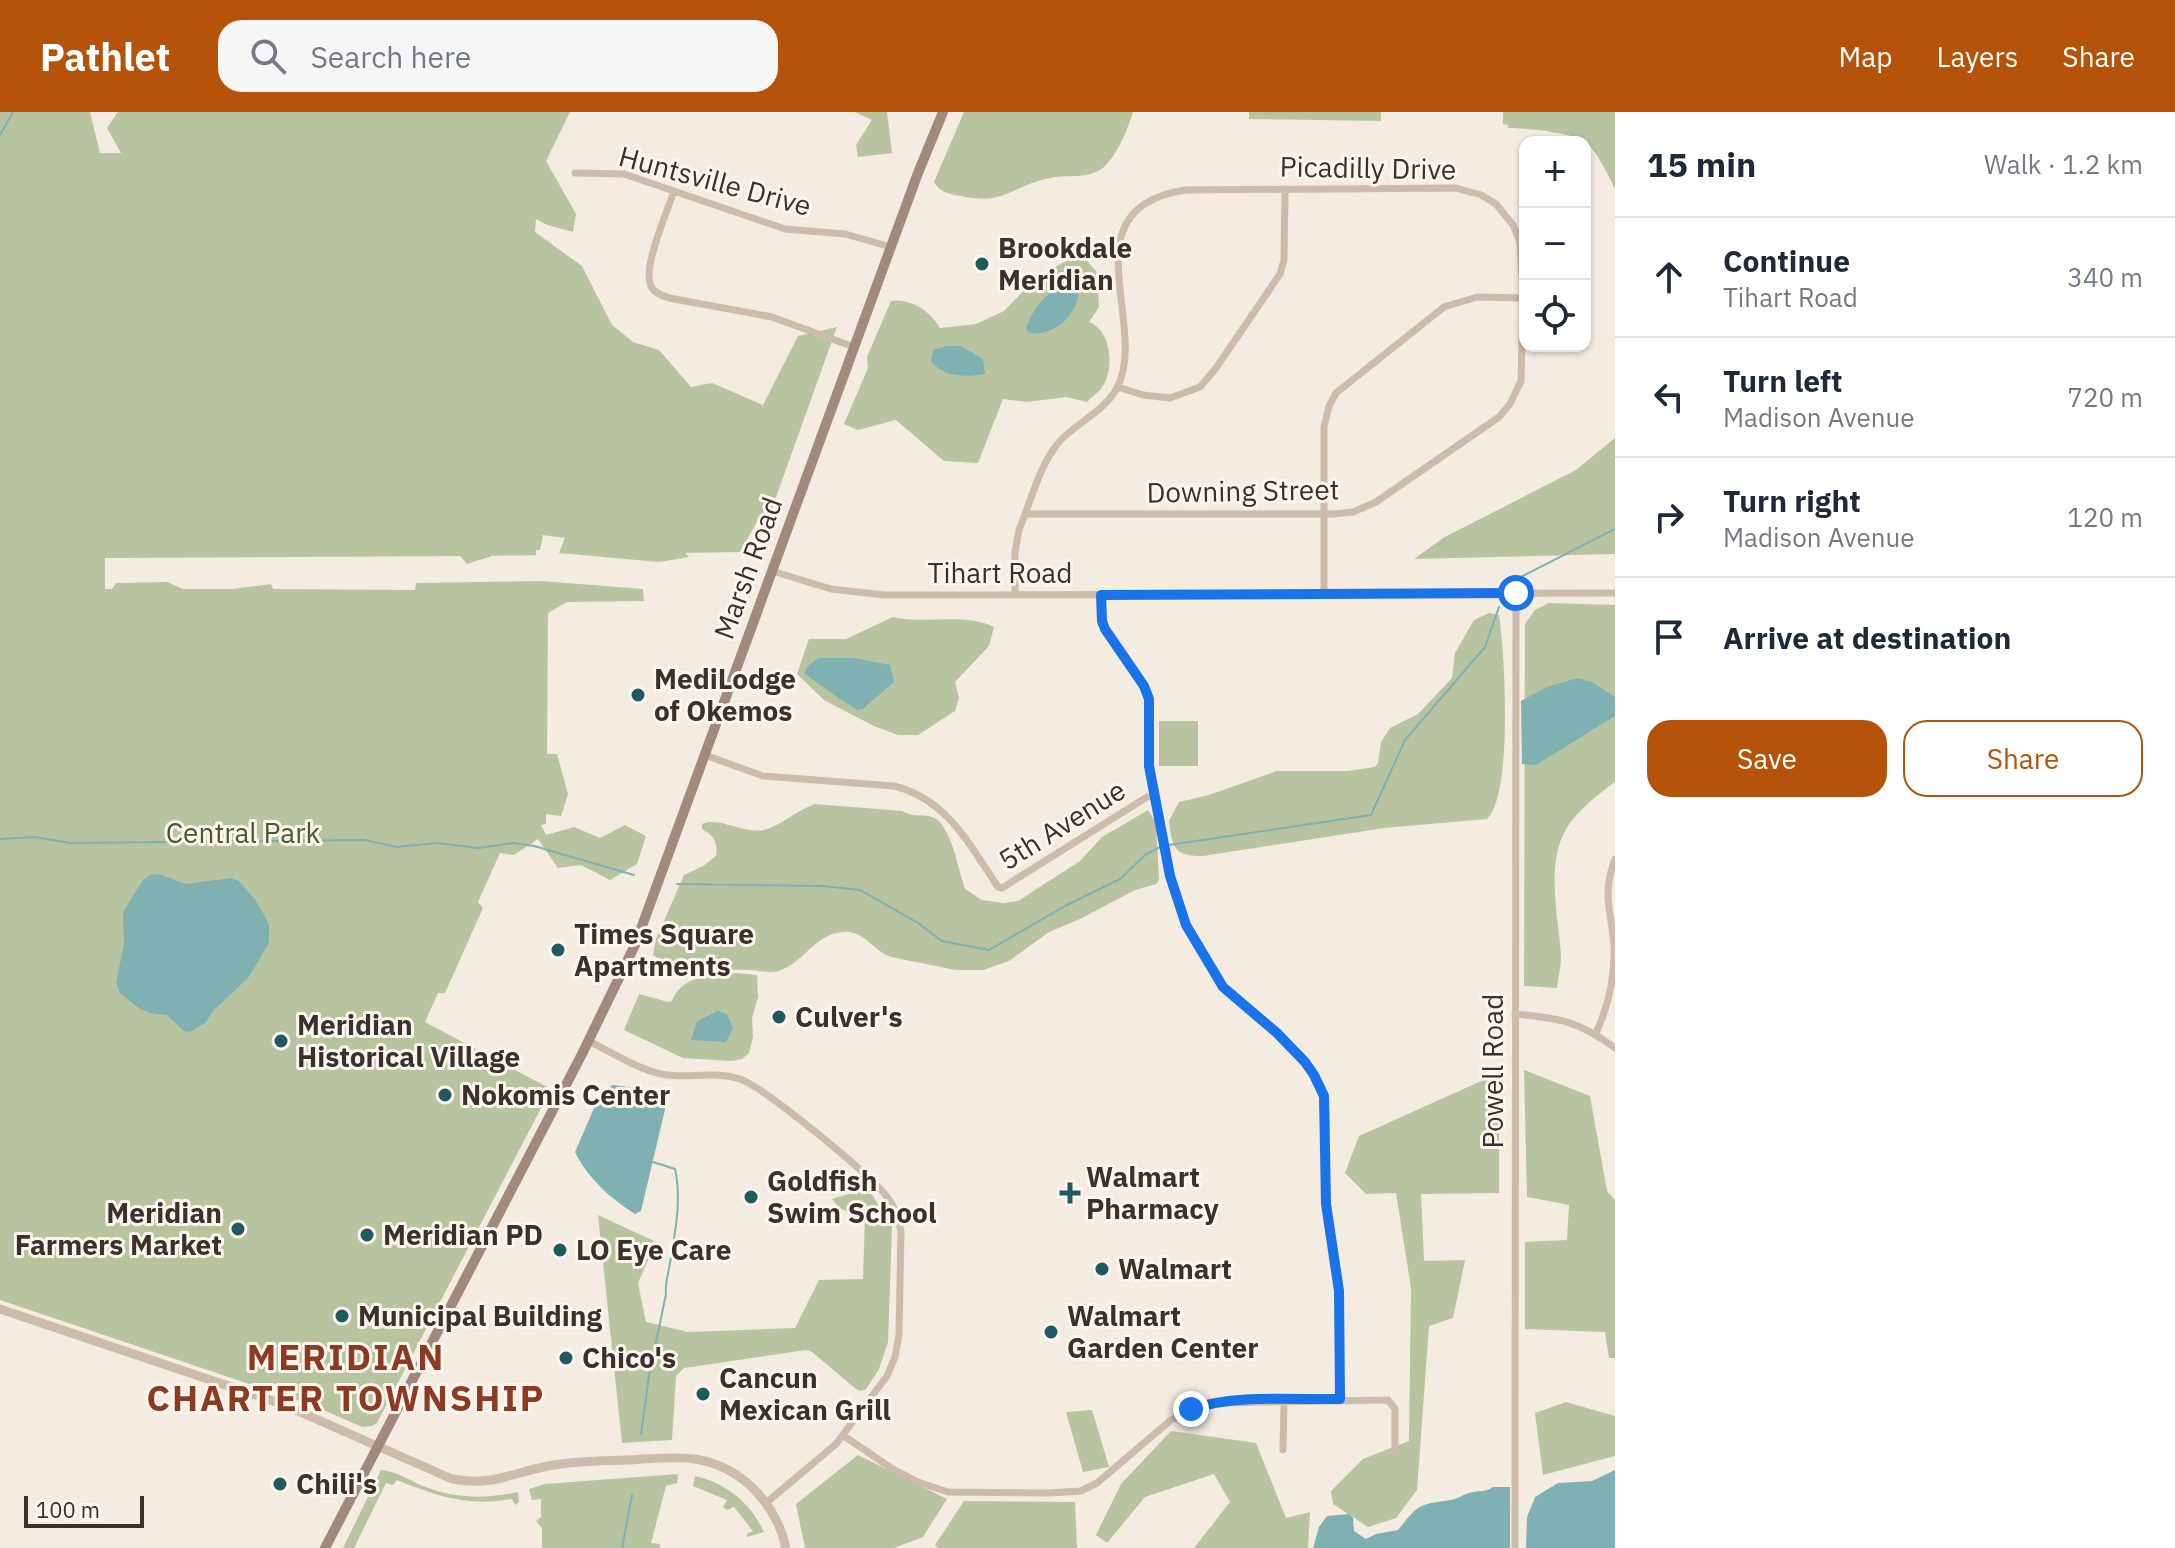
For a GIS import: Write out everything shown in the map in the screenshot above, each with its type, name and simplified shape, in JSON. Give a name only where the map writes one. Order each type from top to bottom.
[{"type":"main road","name":"Marsh Road","points":[[325,1548],[589,1041],[635,945],[943,112]]},
{"type":"street","name":"Huntsville Drive","points":[[575,173],[624,174],[785,229],[845,234],[891,247]]},
{"type":"street","name":"Picadilly Drive","points":[[1118,387],[1124,360],[1117,258],[1124,231],[1139,209],[1161,196],[1186,190],[1456,188],[1481,195],[1502,210],[1517,233],[1522,251],[1523,280]]},
{"type":"street","points":[[1015,595],[1015,545],[1047,459],[1067,433],[1096,412],[1118,387],[1143,395],[1170,398],[1200,387],[1280,274],[1285,245],[1285,189]]},
{"type":"street","points":[[674,191],[651,266],[649,282],[655,291],[669,298],[772,317],[854,347]]},
{"type":"street","points":[[1324,593],[1324,420],[1332,399],[1341,387],[1444,307],[1477,297],[1519,298]]},
{"type":"street","name":"Downing Street","points":[[1026,514],[1353,512],[1376,502],[1505,411],[1518,389],[1522,352]]},
{"type":"street","name":"Tihart Road","points":[[772,571],[831,589],[860,594],[1615,593]]},
{"type":"street","name":"Powell Road","points":[[1515,1548],[1516,593]]},
{"type":"street","points":[[1101,595],[1105,629],[1144,686],[1149,699],[1149,766],[1176,898],[1186,925],[1223,987],[1277,1033],[1305,1062],[1324,1096],[1326,1204],[1339,1291],[1340,1399]]},
{"type":"street","name":"5th Avenue","points":[[705,755],[763,776],[894,786],[913,792],[946,814],[998,887],[1002,888],[1147,797],[1155,796]]},
{"type":"street","points":[[1596,1033],[1607,1009],[1614,980],[1614,946],[1607,882],[1615,859]]},
{"type":"street","points":[[1515,1014],[1557,1018],[1596,1033],[1615,1048]]},
{"type":"street","points":[[589,1041],[661,1074],[725,1076],[749,1083],[820,1138],[887,1196],[901,1231],[897,1346],[891,1367],[844,1436],[766,1503]]},
{"type":"street","points":[[0,1309],[282,1404],[440,1475],[476,1482],[498,1480],[563,1464],[695,1459],[718,1465],[734,1473],[766,1503],[786,1548]]},
{"type":"street","points":[[844,1436],[891,1468],[918,1482],[948,1492],[1081,1491],[1114,1470],[1153,1433],[1191,1409],[1231,1401],[1385,1399],[1391,1401],[1395,1409],[1395,1452]]},
{"type":"street","points":[[1283,1450],[1284,1400]]},
{"type":"green space","name":"Central Park","points":[[0,112],[90,112],[100,153],[121,153],[107,128],[118,112],[570,112],[546,161],[576,214],[573,232],[536,219],[535,232],[582,266],[612,325],[633,342],[659,350],[691,387],[712,383],[763,405],[798,336],[837,327],[766,525],[759,518],[740,552],[685,553],[689,557],[659,562],[559,553],[565,538],[543,535],[536,555],[492,556],[467,564],[460,556],[105,558],[105,589],[112,589],[116,583],[167,582],[183,589],[232,589],[271,584],[273,589],[415,590],[416,583],[541,581],[643,589],[644,601],[567,602],[548,613],[547,754],[557,754],[568,794],[561,816],[546,814],[546,824],[541,825],[546,835],[574,827],[600,838],[625,825],[646,836],[637,864],[610,880],[581,865],[558,868],[538,839],[514,855],[500,853],[478,902],[483,908],[445,993],[438,993],[425,1022],[551,1089],[377,1423],[372,1426],[362,1427],[312,1405],[0,1300]]},
{"type":"green space","points":[[855,112],[887,112],[892,153],[858,157],[856,145],[872,120]]},
{"type":"green space","points":[[964,112],[1133,112],[1118,149],[1098,171],[1037,181],[988,199],[949,194],[934,182]]},
{"type":"green space","points":[[1249,112],[1381,112],[1381,121],[1249,119]]},
{"type":"green space","points":[[1503,112],[1615,112],[1615,189],[1591,149],[1591,136],[1508,128],[1503,124]]},
{"type":"green space","points":[[1070,259],[1085,259],[1097,272],[1099,307],[1089,322],[1103,333],[1109,352],[1105,381],[1087,402],[1066,397],[1027,402],[1003,399],[978,463],[944,461],[896,420],[858,430],[844,424],[868,368],[867,357],[891,301],[919,307],[940,328],[976,324],[1004,311],[1037,277]]},
{"type":"green space","points":[[1615,438],[1615,554],[1414,559],[1443,538],[1576,470]]},
{"type":"green space","points":[[1549,603],[1615,605],[1615,782],[1576,816],[1560,844],[1555,875],[1561,957],[1557,988],[1524,986],[1525,624],[1535,610]]},
{"type":"green space","points":[[1489,613],[1499,615],[1505,722],[1501,782],[1495,805],[1487,819],[1384,828],[1203,856],[1181,853],[1174,845],[1169,821],[1179,802],[1277,771],[1348,771],[1375,767],[1381,742],[1390,728],[1418,714],[1452,678],[1455,653],[1474,620]]},
{"type":"green space","points":[[893,617],[970,620],[994,627],[989,646],[955,682],[959,698],[955,711],[918,735],[898,735],[874,726],[824,700],[797,674],[809,639],[846,639]]},
{"type":"green space","points":[[1159,721],[1198,721],[1198,766],[1159,766]]},
{"type":"green space","points":[[815,804],[902,811],[934,818],[950,839],[965,889],[982,900],[1003,903],[1018,901],[1080,861],[1102,837],[1148,810],[1156,823],[1159,880],[1049,932],[1009,961],[983,970],[956,970],[891,957],[863,937],[850,932],[825,938],[797,961],[773,972],[700,970],[675,966],[653,955],[656,939],[684,875],[716,856],[714,840],[702,829],[702,824],[715,822],[748,830],[764,830]]},
{"type":"green space","points":[[737,973],[757,975],[758,997],[752,1018],[753,1037],[749,1053],[742,1059],[683,1058],[624,1030],[639,994],[668,1002],[691,981]]},
{"type":"green space","points":[[1524,1070],[1590,1096],[1607,1191],[1615,1200],[1615,1358],[1609,1358],[1605,1332],[1525,1329],[1525,1242],[1567,1240],[1569,1205],[1527,1197]]},
{"type":"green space","points":[[1499,1073],[1499,1193],[1421,1194],[1424,1261],[1465,1260],[1453,1318],[1429,1326],[1417,1490],[1396,1518],[1368,1527],[1333,1504],[1331,1491],[1363,1459],[1409,1441],[1411,1288],[1396,1193],[1366,1194],[1345,1173],[1359,1136]]},
{"type":"green space","points":[[868,1188],[892,1227],[888,1342],[879,1369],[866,1389],[856,1389],[806,1350],[684,1368],[676,1376],[672,1440],[622,1443],[598,1215],[656,1242],[638,1283],[646,1322],[688,1332],[795,1328],[819,1280],[863,1279],[865,1217],[840,1209],[832,1199]]},
{"type":"green space","points":[[1566,1402],[1615,1416],[1615,1456],[1543,1475],[1535,1413]]},
{"type":"green space","points":[[1092,1410],[1109,1467],[1083,1472],[1066,1412]]},
{"type":"green space","points":[[1171,1431],[1256,1443],[1286,1518],[1310,1512],[1308,1548],[1194,1548],[1230,1502],[1214,1474],[1145,1497],[1107,1543],[1096,1535],[1121,1484]]},
{"type":"green space","points":[[858,1455],[947,1499],[923,1537],[894,1548],[805,1548],[796,1504]]},
{"type":"green space","points":[[381,1470],[458,1495],[482,1497],[518,1492],[519,1502],[515,1505],[512,1499],[467,1501],[425,1491],[397,1480],[393,1485],[386,1483],[354,1548],[343,1548]]},
{"type":"green space","points":[[678,1474],[677,1483],[666,1486],[651,1543],[660,1544],[660,1548],[542,1548],[542,1528],[536,1521],[541,1517],[541,1499],[532,1500],[529,1489],[545,1484]]},
{"type":"green space","points":[[695,1476],[717,1483],[736,1495],[752,1512],[764,1532],[747,1537],[753,1531],[734,1507],[727,1510],[723,1507],[727,1500],[693,1486]]},
{"type":"green space","points":[[964,1501],[1075,1502],[1077,1548],[938,1548],[935,1545]]},
{"type":"water","points":[[1077,278],[1078,299],[1068,318],[1050,330],[1029,333],[1026,328],[1040,303],[1060,285]]},
{"type":"water","points":[[961,346],[983,359],[985,374],[956,375],[937,367],[931,362],[933,350]]},
{"type":"water","points":[[819,658],[854,658],[890,665],[894,682],[863,709],[857,710],[804,673]]},
{"type":"water","points":[[1577,678],[1592,682],[1615,697],[1615,716],[1536,765],[1522,764],[1521,701],[1547,687]]},
{"type":"water","points":[[158,874],[186,884],[232,878],[239,881],[257,902],[269,925],[269,943],[248,978],[214,1010],[205,1023],[190,1032],[184,1031],[167,1015],[150,1013],[137,1007],[120,993],[116,982],[124,945],[123,912],[143,880]]},
{"type":"water","points":[[718,1011],[727,1014],[733,1028],[726,1042],[691,1040],[697,1021]]},
{"type":"water","points":[[613,1085],[667,1101],[641,1211],[635,1214],[600,1187],[575,1152],[601,1092]]},
{"type":"water","points":[[1615,1470],[1615,1548],[1526,1548],[1527,1517],[1535,1497],[1558,1483],[1592,1481]]},
{"type":"water","points":[[1493,1487],[1510,1487],[1510,1548],[1313,1548],[1319,1527],[1327,1516],[1349,1514],[1353,1518],[1354,1531],[1366,1539],[1398,1530],[1416,1510],[1426,1505]]},
{"type":"waterway","points":[[0,135],[13,112]]},
{"type":"waterway","points":[[1519,578],[1615,529]]},
{"type":"waterway","points":[[677,884],[823,886],[860,890],[918,923],[942,941],[989,950],[1065,906],[1120,879],[1145,855],[1162,846],[1371,815],[1405,740],[1485,647],[1499,607]]},
{"type":"waterway","points":[[0,839],[35,837],[71,843],[364,840],[397,847],[437,843],[478,848],[513,843],[534,846],[634,875]]},
{"type":"waterway","points":[[641,1434],[666,1294],[678,1204],[675,1169],[653,1162]]},
{"type":"waterway","points":[[622,1548],[632,1495]]},
{"type":"place","name":"Brookdale Meridian","points":[[982,264]]},
{"type":"place","name":"MediLodge of Okemos","points":[[638,695]]},
{"type":"place","name":"Times Square Apartments","points":[[558,950]]},
{"type":"place","name":"Culver's","points":[[779,1017]]},
{"type":"place","name":"Meridian Historical Village","points":[[281,1041]]},
{"type":"place","name":"Nokomis Center","points":[[445,1095]]},
{"type":"place","name":"Walmart Pharmacy","points":[[1070,1193]]},
{"type":"place","name":"Goldfish Swim School","points":[[751,1197]]},
{"type":"place","name":"Meridian Farmers Market","points":[[238,1229]]},
{"type":"place","name":"Meridian PD","points":[[367,1235]]},
{"type":"place","name":"LO Eye Care","points":[[560,1250]]},
{"type":"place","name":"Walmart","points":[[1102,1269]]},
{"type":"place","name":"Municipal Building","points":[[342,1316]]},
{"type":"place","name":"Walmart Garden Center","points":[[1051,1332]]},
{"type":"place","name":"Chico's","points":[[566,1358]]},
{"type":"place","name":"Cancun Mexican Grill","points":[[703,1394]]},
{"type":"place","name":"Chili's","points":[[280,1484]]},
{"type":"district","name":"MERIDIAN CHARTER TOWNSHIP","points":[[346,1378]]},
{"type":"route","points":[[1191,1409],[1231,1401],[1340,1399],[1339,1291],[1326,1204],[1326,1111],[1324,1096],[1310,1068],[1277,1033],[1223,987],[1186,925],[1170,876],[1149,766],[1149,699],[1134,670],[1105,629],[1101,595],[1516,593]]}]
